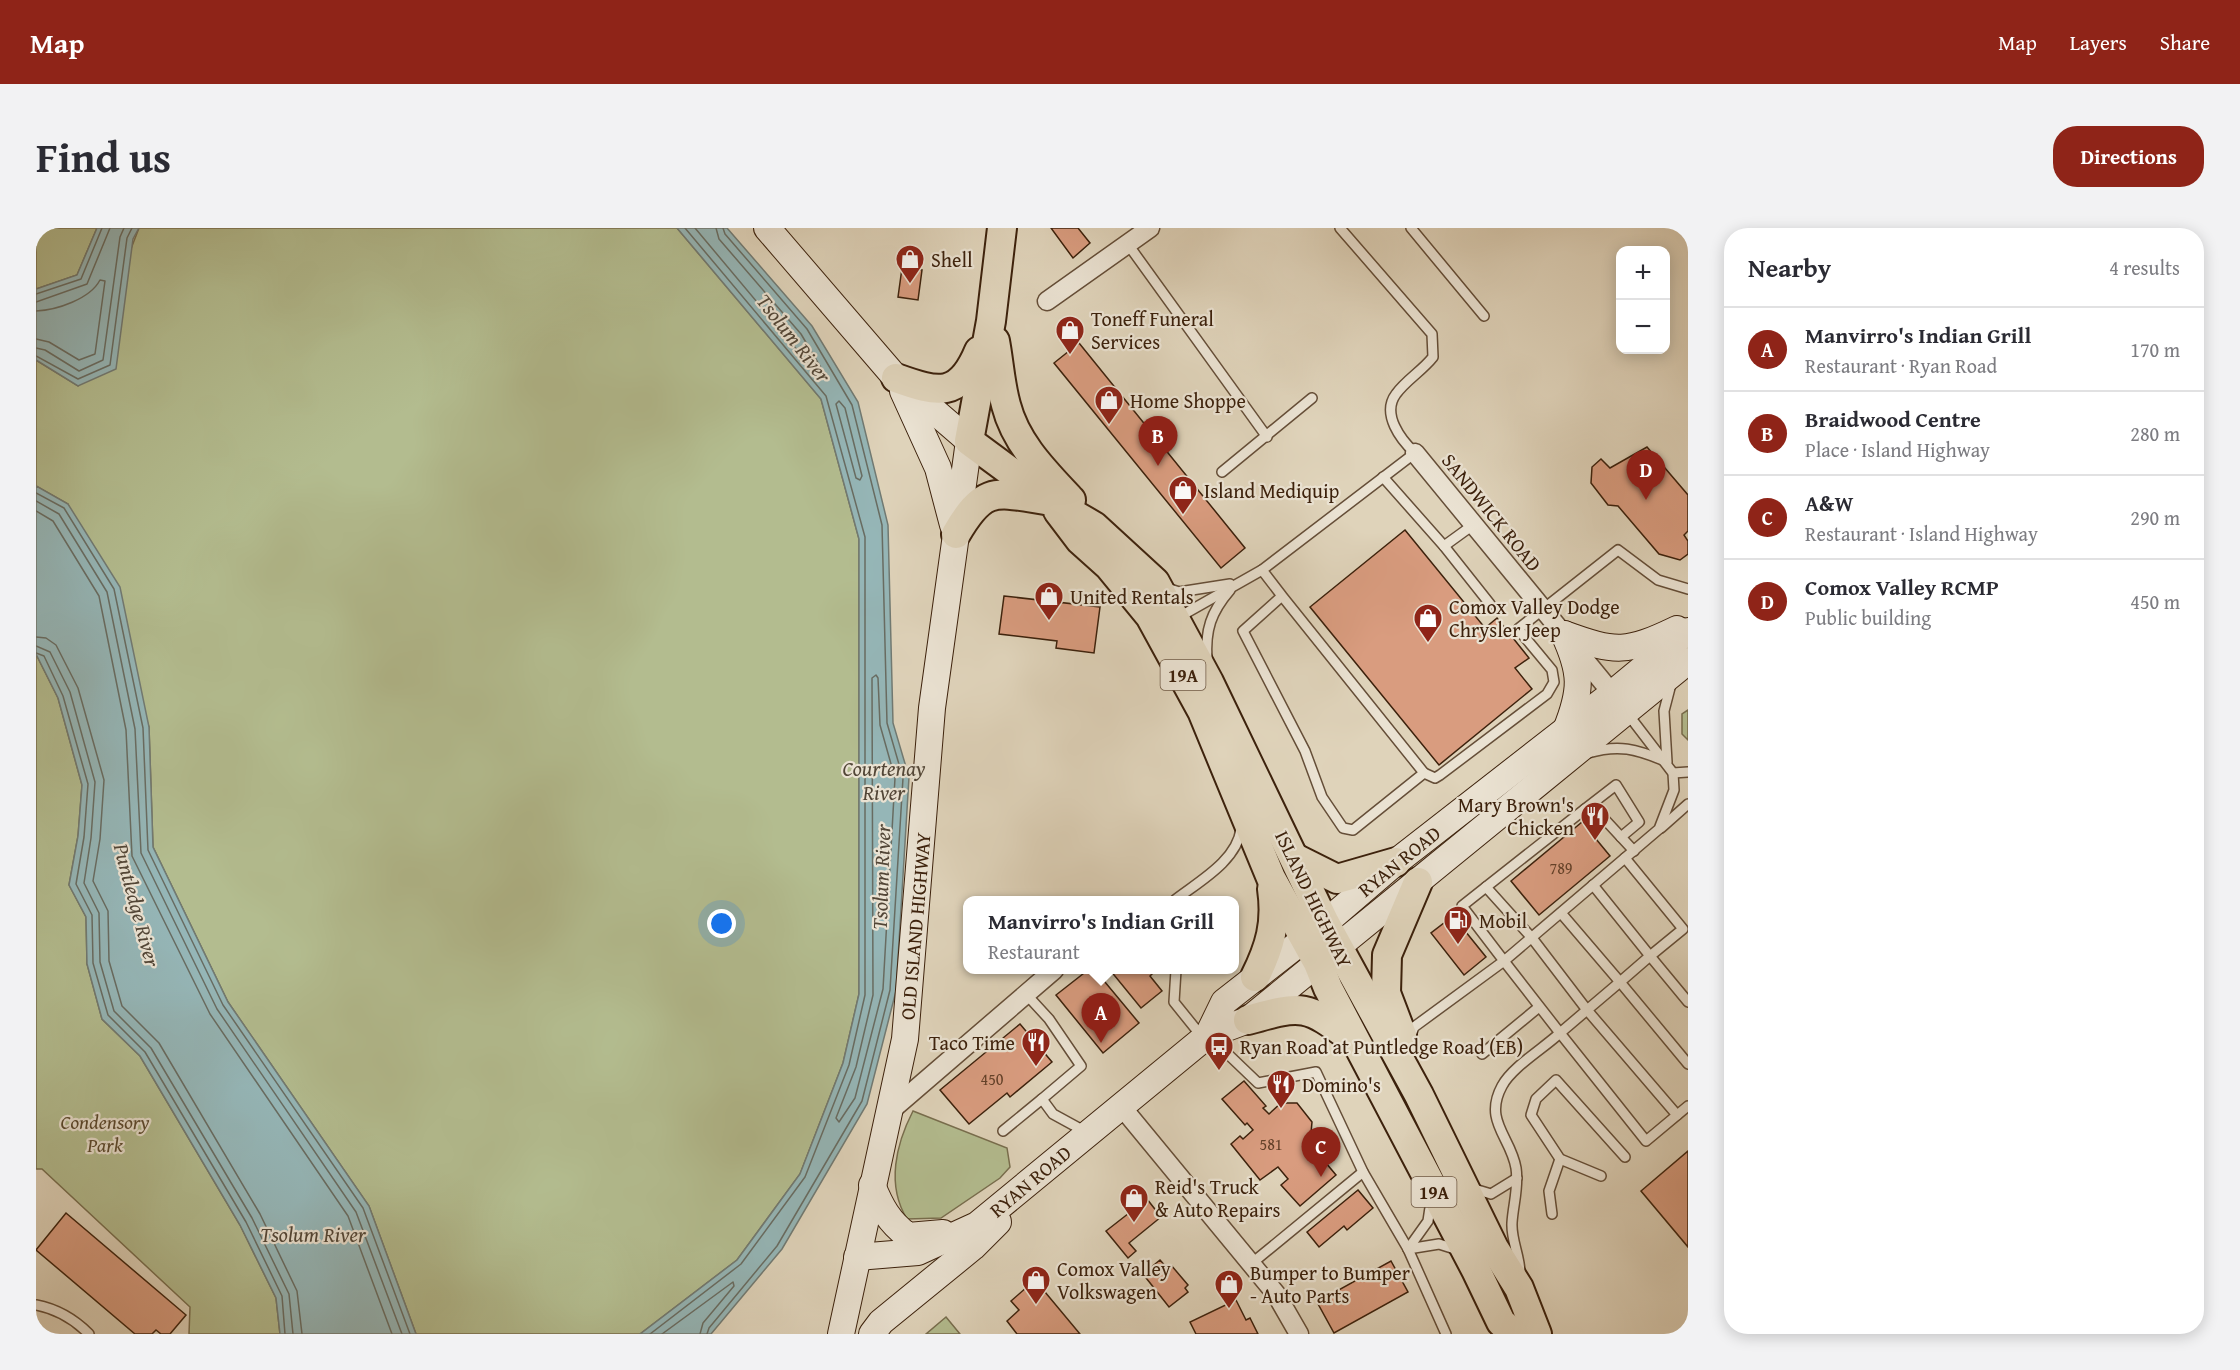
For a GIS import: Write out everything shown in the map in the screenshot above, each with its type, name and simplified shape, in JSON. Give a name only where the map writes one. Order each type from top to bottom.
[{"type":"main road","points":[[767,228],[896,378],[969,441]]},
{"type":"main road","points":[[969,441],[991,321],[1002,228]]},
{"type":"main road","points":[[896,378],[931,390],[959,383],[973,365],[991,321]]},
{"type":"main road","points":[[991,321],[1001,385],[1014,429],[1036,464],[1094,526]]},
{"type":"main road","points":[[896,378],[933,456],[956,534]]},
{"type":"main road","name":"ISLAND HIGHWAY","points":[[969,441],[1049,500],[1094,526],[1155,582],[1163,617],[1244,809],[1270,878],[1314,931],[1419,1095],[1494,1248],[1519,1288],[1537,1334]]},
{"type":"main road","name":"OLD ISLAND HIGHWAY","points":[[841,1334],[906,1039],[932,708],[969,441]]},
{"type":"main road","points":[[956,534],[971,508],[986,497],[1001,493],[1049,500]]},
{"type":"main road","name":"ISLAND HIGHWAY","points":[[1049,500],[1080,540],[1163,617],[1209,682],[1295,858],[1314,931]]},
{"type":"main road","points":[[1564,634],[1605,648],[1621,649],[1650,642],[1688,623]]},
{"type":"main road","name":"RYAN ROAD","points":[[857,1257],[918,1252],[977,1225],[1206,1037],[1248,1020],[1571,759],[1620,702],[1688,630]]},
{"type":"main road","points":[[1564,634],[1577,663],[1579,679],[1575,707],[1566,731]]},
{"type":"main road","name":"RYAN ROAD","points":[[1206,1037],[1224,1002],[1396,862],[1566,731],[1683,665]]},
{"type":"main road","points":[[1295,858],[1337,879],[1396,862]]},
{"type":"main road","points":[[1255,977],[1268,951],[1274,932],[1276,911],[1270,878]]},
{"type":"main road","points":[[1418,882],[1387,955],[1386,993],[1406,1047],[1419,1095]]},
{"type":"main road","name":"ISLAND HIGHWAY","points":[[1329,955],[1328,987],[1360,1045],[1501,1322],[1514,1334]]},
{"type":"main road","points":[[1248,1020],[1288,1009],[1308,1010],[1360,1045]]},
{"type":"main road","points":[[872,1334],[881,1322],[972,1247],[1088,1134]]},
{"type":"main road","points":[[872,1185],[880,1207],[889,1220],[908,1236],[935,1234],[977,1225]]},
{"type":"street","points":[[1047,301],[1150,228]]},
{"type":"street","name":"SANDWICK ROAD","points":[[1415,453],[1620,702]]},
{"type":"street","points":[[888,1113],[1048,974]]},
{"type":"street","points":[[1121,1106],[1276,1294],[1299,1334]]},
{"type":"lane","points":[[1163,617],[1262,570],[1415,453],[1403,442],[1394,427],[1392,414],[1394,396],[1433,357],[1432,334],[1340,228]]},
{"type":"lane","points":[[1411,228],[1484,316]]},
{"type":"lane","points":[[1127,243],[1267,437]]},
{"type":"lane","points":[[1222,472],[1312,398]]},
{"type":"lane","points":[[1383,477],[1444,546],[1490,604]]},
{"type":"lane","points":[[1444,546],[1473,525]]},
{"type":"lane","points":[[1262,570],[1428,777],[1440,775],[1547,694],[1554,682],[1552,670],[1518,629],[1618,550],[1658,580],[1688,589]]},
{"type":"lane","points":[[1155,582],[1179,592],[1235,584]]},
{"type":"lane","points":[[1209,682],[1206,642],[1210,618],[1235,584]]},
{"type":"lane","points":[[1282,596],[1243,631],[1305,752],[1322,797],[1343,828],[1353,830],[1424,773]]},
{"type":"lane","points":[[1667,762],[1664,711],[1671,685],[1683,665]]},
{"type":"lane","points":[[1620,702],[1673,773],[1674,790],[1659,830]]},
{"type":"lane","points":[[1571,759],[1600,750],[1622,748],[1636,749],[1667,762]]},
{"type":"lane","points":[[1673,773],[1688,772]]},
{"type":"lane","points":[[1621,837],[1639,822],[1616,785],[1462,906],[1646,1141],[1688,1106]]},
{"type":"lane","points":[[1406,1047],[1414,1027],[1504,961],[1688,804]]},
{"type":"lane","points":[[1181,896],[1223,862],[1240,838],[1244,809]]},
{"type":"lane","points":[[1585,809],[1596,810],[1634,851]]},
{"type":"lane","points":[[1519,1288],[1520,1265],[1512,1225],[1517,1178],[1514,1159],[1498,1129],[1497,1102],[1509,1077],[1650,956],[1686,929],[1625,858]]},
{"type":"lane","points":[[1593,885],[1688,1002]]},
{"type":"lane","points":[[1486,888],[1532,938],[1587,1010],[1677,1115]]},
{"type":"lane","points":[[1561,913],[1688,1065]]},
{"type":"lane","points":[[1176,974],[1174,1002],[1206,1037],[1258,1083],[1316,1072],[1363,1172],[1408,1249],[1446,1334]]},
{"type":"lane","points":[[1003,1131],[1081,1066],[1049,1019],[1026,994]]},
{"type":"lane","points":[[1482,1054],[1539,1007]]},
{"type":"lane","points":[[1601,1176],[1560,1159],[1531,1115],[1536,1099],[1556,1080],[1625,1157]]},
{"type":"lane","points":[[1042,1100],[1053,1114],[1088,1134]]},
{"type":"lane","points":[[1552,1214],[1548,1191],[1560,1159]]},
{"type":"lane","points":[[1251,1264],[1363,1172]]},
{"type":"lane","points":[[1462,1182],[1476,1190],[1491,1194],[1517,1178]]},
{"type":"lane","points":[[1408,1249],[1428,1221],[1432,1190]]},
{"type":"lane","points":[[1408,1249],[1439,1244],[1466,1253]]},
{"type":"lane","points":[[36,1305],[50,1308],[76,1321],[88,1334]]},
{"type":"green space","points":[[36,228],[97,228],[77,275],[36,289]]},
{"type":"green space","points":[[139,228],[677,228],[821,399],[859,539],[859,994],[843,1063],[800,1174],[737,1260],[640,1334],[416,1334],[369,1206],[228,1002],[153,847],[149,727],[68,504],[36,486],[36,360],[78,386]]},
{"type":"green space","name":"Condensory Park","points":[[36,654],[58,698],[82,785],[78,836],[69,885],[86,917],[87,964],[102,1019],[140,1056],[240,1225],[276,1298],[280,1334],[189,1334],[190,1307],[42,1169],[36,1169]]},
{"type":"green space","points":[[1688,710],[1688,740],[1682,734],[1682,714]]},
{"type":"green space","points":[[913,1111],[1007,1148],[1010,1167],[1000,1178],[941,1218],[907,1219],[901,1206],[895,1179],[898,1151]]},
{"type":"green space","points":[[946,1317],[960,1334],[926,1334]]},
{"type":"water","points":[[97,228],[139,228],[133,239],[116,369],[78,386],[36,360],[36,289],[77,275]]},
{"type":"water","name":"Courtenay River","points":[[677,228],[727,228],[812,326],[858,402],[888,525],[893,723],[909,777],[896,991],[867,1104],[782,1249],[711,1334],[640,1334],[737,1260],[800,1174],[843,1063],[859,994],[859,539],[821,399]]},
{"type":"water","name":"Tsolum River","points":[[36,486],[68,504],[120,587],[149,727],[153,847],[228,1002],[369,1206],[416,1334],[280,1334],[276,1298],[240,1225],[140,1056],[102,1019],[87,964],[86,917],[69,885],[78,836],[82,785],[58,698],[36,654]]},
{"type":"building","points":[[1051,228],[1078,228],[1090,243],[1073,258]]},
{"type":"building","name":"Shell","points":[[902,268],[922,270],[918,300],[898,297]]},
{"type":"building","points":[[1079,343],[1245,548],[1221,568],[1054,363]]},
{"type":"building","points":[[1647,447],[1688,495],[1688,531],[1684,535],[1688,541],[1688,554],[1680,560],[1659,554],[1618,506],[1608,505],[1591,483],[1592,467],[1601,459],[1610,468]]},
{"type":"building","name":"Comox Valley Dodge Chrysler Jeep","points":[[1405,530],[1485,628],[1497,618],[1529,658],[1515,668],[1532,689],[1439,765],[1310,607]]},
{"type":"building","name":"United Rentals","points":[[1004,596],[1100,607],[1094,653],[1056,648],[1057,641],[999,634]]},
{"type":"building","points":[[1582,822],[1610,856],[1539,915],[1511,881]]},
{"type":"building","name":"Mobil","points":[[1453,916],[1486,957],[1464,975],[1431,933]]},
{"type":"building","points":[[1083,974],[1098,974],[1139,1023],[1103,1053],[1056,995]]},
{"type":"building","points":[[1113,974],[1152,974],[1150,976],[1162,991],[1141,1008]]},
{"type":"building","points":[[1020,1024],[1052,1062],[1010,1097],[1007,1093],[969,1124],[940,1090]]},
{"type":"building","points":[[1244,1081],[1266,1106],[1263,1108],[1269,1114],[1281,1103],[1297,1103],[1312,1122],[1310,1144],[1336,1175],[1300,1206],[1281,1185],[1288,1179],[1278,1167],[1260,1180],[1231,1144],[1240,1136],[1243,1139],[1253,1130],[1247,1123],[1245,1125],[1222,1099]]},
{"type":"building","points":[[1688,1151],[1688,1247],[1641,1191]]},
{"type":"building","points":[[1358,1190],[1373,1208],[1347,1230],[1344,1226],[1319,1247],[1307,1232]]},
{"type":"building","name":"Reid's Truck & Auto Repairs","points":[[1147,1199],[1161,1217],[1129,1243],[1136,1251],[1128,1258],[1106,1231]]},
{"type":"building","points":[[66,1213],[186,1315],[170,1334],[161,1334],[156,1330],[152,1334],[135,1334],[36,1250]]},
{"type":"building","points":[[1160,1260],[1167,1268],[1171,1265],[1188,1285],[1185,1288],[1188,1292],[1169,1307],[1143,1274]]},
{"type":"building","points":[[1391,1261],[1408,1292],[1334,1333],[1317,1302]]},
{"type":"building","name":"Comox Valley Volkswagen","points":[[1035,1280],[1080,1334],[1017,1334],[1007,1321],[1019,1310],[1011,1301]]},
{"type":"building","name":"Bumper to Bumper - Auto Parts","points":[[1236,1300],[1246,1320],[1250,1318],[1258,1334],[1196,1334],[1190,1322]]},
{"type":"place","name":"Shell","points":[[910,284]]},
{"type":"place","name":"Toneff Funeral Services","points":[[1070,356]]},
{"type":"place","name":"Home Shoppe","points":[[1109,426]]},
{"type":"place","name":"Braidwood Centre","points":[[1158,466]]},
{"type":"place","name":"Comox Valley RCMP","points":[[1646,500]]},
{"type":"place","name":"Island Mediquip","points":[[1183,516]]},
{"type":"place","name":"United Rentals","points":[[1049,622]]},
{"type":"place","name":"Comox Valley Dodge Chrysler Jeep","points":[[1428,644]]},
{"type":"place","name":"Mary Brown's Chicken","points":[[1595,842]]},
{"type":"place","name":"Mobil","points":[[1458,946]]},
{"type":"place","name":"Manvirro's Indian Grill","points":[[1101,1043]]},
{"type":"place","name":"Taco Time","points":[[1036,1068]]},
{"type":"place","name":"Ryan Road at Puntledge Road (EB)","points":[[1219,1072]]},
{"type":"place","name":"Domino's","points":[[1281,1110]]},
{"type":"place","name":"A&W","points":[[1321,1177]]},
{"type":"place","name":"Reid's Truck & Auto Repairs","points":[[1134,1224]]},
{"type":"place","name":"Comox Valley Volkswagen","points":[[1036,1306]]},
{"type":"place","name":"Bumper to Bumper - Auto Parts","points":[[1229,1310]]},
{"type":"water label","name":"Puntledge River","points":[[137,905]]}]
